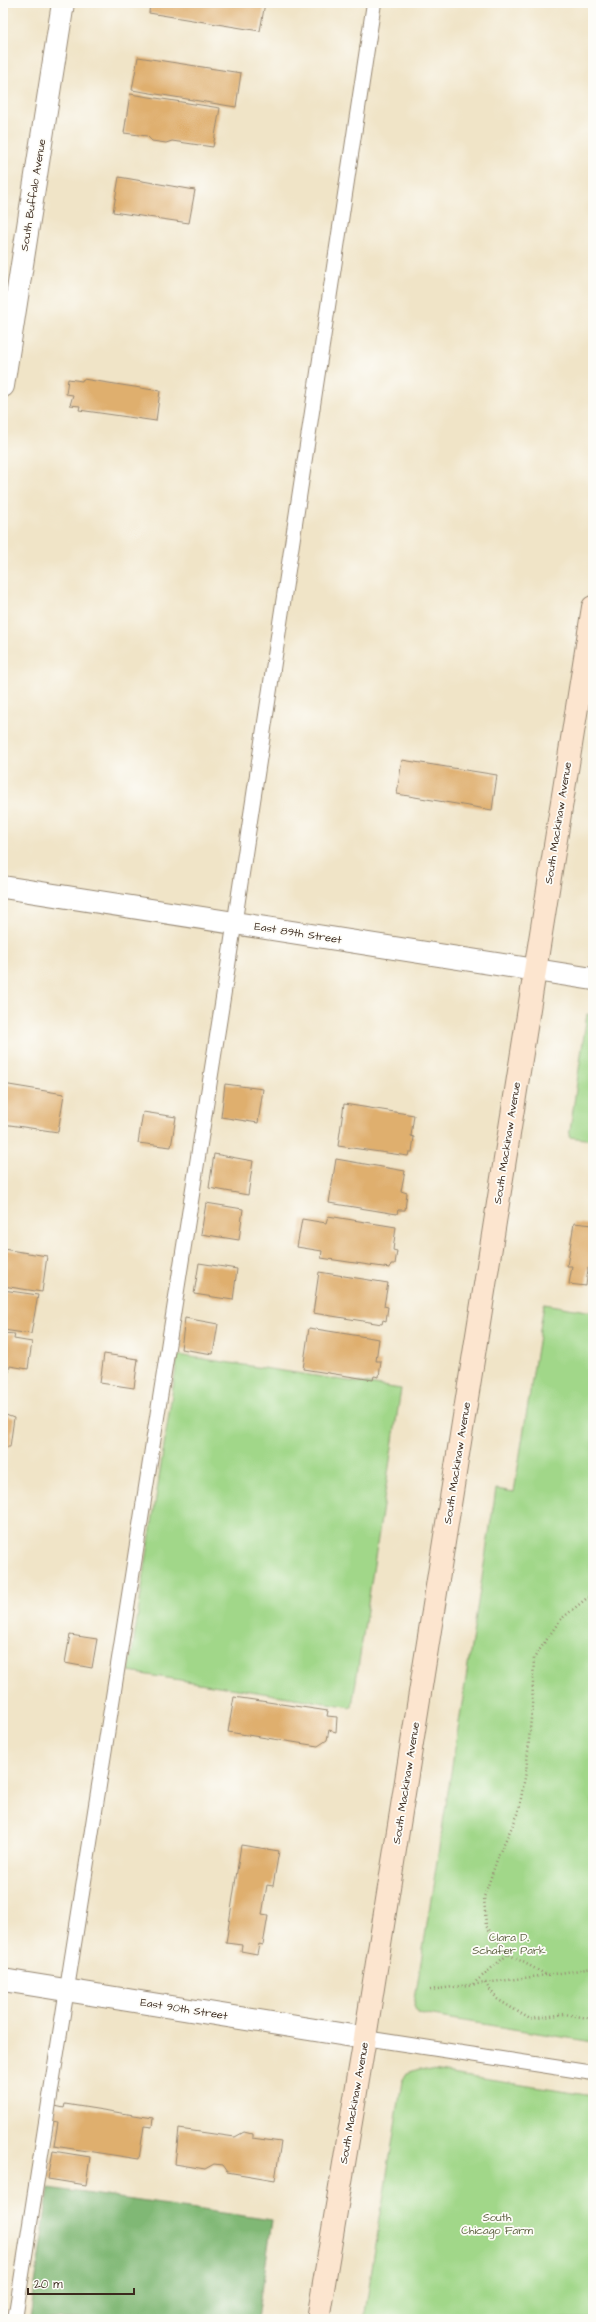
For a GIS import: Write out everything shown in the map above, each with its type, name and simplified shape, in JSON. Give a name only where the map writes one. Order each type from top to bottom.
[{"type":"main road","name":"South Mackinaw Avenue","points":[[318,2319],[365,2038],[593,607]]},
{"type":"street","name":"South Buffalo Avenue","points":[[3,386],[63,3]]},
{"type":"street","name":"East 89th Street","points":[[3,887],[593,979]]},
{"type":"street","name":"East 90th Street","points":[[3,1980],[365,2038]]},
{"type":"lane","points":[[15,2319],[65,1990],[235,923],[374,3]]},
{"type":"lane","points":[[365,2038],[593,2074]]},
{"type":"path","points":[[547,1975],[508,1954],[486,1926],[484,1897],[499,1854],[518,1814],[526,1772],[534,1658],[560,1620],[587,1598],[593,1596]]},
{"type":"path","points":[[472,1984],[508,1954]]},
{"type":"path","points":[[430,1990],[593,1968]]},
{"type":"path","points":[[485,1983],[497,1999],[530,2018],[565,2014],[593,2019]]},
{"type":"green space","points":[[587,1014],[593,1015],[593,1140],[569,1137]]},
{"type":"green space","name":"Clara D. Schafer Park","points":[[544,1304],[593,1312],[593,2042],[427,2015],[417,2012],[414,2006],[496,1489],[514,1492]]},
{"type":"green space","points":[[178,1355],[401,1389],[352,1707],[129,1672]]},
{"type":"green space","name":"South Chicago Farm","points":[[419,2069],[593,2096],[593,2319],[364,2319],[402,2081],[407,2073]]},
{"type":"green space","points":[[49,2188],[272,2220],[258,2319],[30,2319]]},
{"type":"building","points":[[150,3],[265,3],[260,31],[149,13]]},
{"type":"building","points":[[138,57],[241,73],[236,107],[132,90]]},
{"type":"building","points":[[130,94],[220,108],[213,147],[172,141],[166,143],[152,141],[147,136],[124,133]]},
{"type":"building","points":[[119,177],[195,190],[189,223],[113,212]]},
{"type":"building","points":[[68,379],[82,381],[83,379],[160,391],[156,421],[79,410],[80,406],[70,405],[73,395],[66,394]]},
{"type":"building","points":[[402,760],[497,775],[492,810],[397,794]]},
{"type":"building","points":[[3,1084],[64,1094],[58,1132],[3,1124]]},
{"type":"building","points":[[225,1084],[263,1089],[258,1123],[221,1117]]},
{"type":"building","points":[[344,1104],[414,1115],[411,1136],[414,1137],[412,1152],[409,1152],[408,1156],[338,1146]]},
{"type":"building","points":[[143,1112],[176,1117],[171,1147],[138,1143]]},
{"type":"building","points":[[214,1154],[253,1161],[248,1195],[209,1188]]},
{"type":"building","points":[[336,1159],[405,1171],[401,1191],[407,1193],[405,1210],[398,1210],[397,1214],[329,1203]]},
{"type":"building","points":[[206,1203],[243,1209],[239,1240],[201,1234]]},
{"type":"building","points":[[328,1216],[396,1227],[393,1250],[397,1251],[395,1264],[391,1264],[390,1268],[321,1258],[322,1251],[297,1247],[302,1219],[326,1223]]},
{"type":"building","points":[[574,1223],[593,1225],[593,1268],[588,1268],[586,1286],[569,1284],[572,1266],[567,1266]]},
{"type":"building","points":[[3,1249],[47,1256],[42,1292],[3,1286]]},
{"type":"building","points":[[199,1263],[237,1269],[233,1300],[194,1294]]},
{"type":"building","points":[[319,1272],[388,1283],[384,1306],[388,1307],[386,1321],[383,1320],[382,1324],[313,1313]]},
{"type":"building","points":[[3,1290],[38,1295],[31,1334],[3,1330]]},
{"type":"building","points":[[185,1318],[218,1324],[213,1354],[181,1349]]},
{"type":"building","points":[[309,1328],[379,1339],[376,1361],[381,1361],[379,1377],[374,1376],[373,1380],[303,1369]]},
{"type":"building","points":[[3,1333],[15,1334],[14,1339],[32,1342],[28,1369],[10,1366],[9,1372],[3,1371]]},
{"type":"building","points":[[104,1354],[138,1359],[134,1388],[100,1383]]},
{"type":"building","points":[[3,1414],[14,1418],[10,1447],[3,1447]]},
{"type":"building","points":[[70,1635],[97,1639],[92,1668],[65,1663]]},
{"type":"building","points":[[234,1697],[328,1711],[327,1716],[337,1717],[336,1732],[329,1730],[327,1740],[318,1746],[228,1732]]},
{"type":"building","points":[[241,1845],[279,1851],[273,1886],[267,1885],[262,1915],[268,1916],[263,1945],[259,1944],[257,1954],[241,1951],[242,1945],[226,1943]]},
{"type":"building","points":[[65,2104],[153,2118],[152,2127],[144,2126],[139,2159],[54,2146],[58,2122],[53,2121],[55,2106],[64,2108]]},
{"type":"building","points":[[179,2129],[235,2137],[244,2132],[252,2134],[252,2138],[281,2142],[275,2180],[227,2172],[222,2165],[214,2164],[205,2169],[175,2164]]},
{"type":"building","points":[[53,2151],[90,2157],[86,2185],[48,2179]]}]
